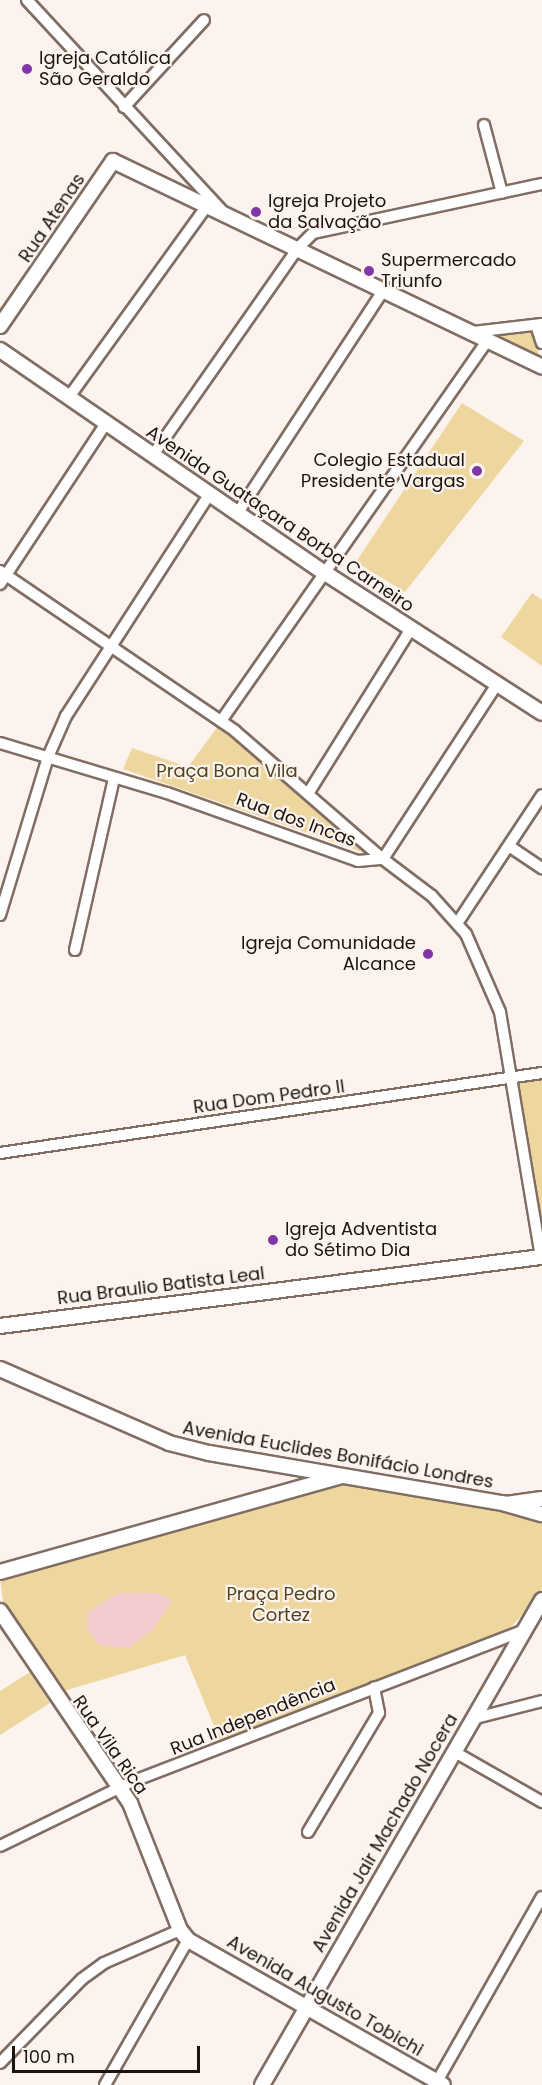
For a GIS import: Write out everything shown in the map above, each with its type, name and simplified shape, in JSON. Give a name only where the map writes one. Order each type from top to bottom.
[{"type":"street","points":[[27,0],[228,217]]},
{"type":"street","points":[[124,107],[204,20]]},
{"type":"street","points":[[484,125],[501,193]]},
{"type":"street","name":"Rua Atenas","points":[[0,326],[113,161],[206,207]]},
{"type":"street","points":[[153,455],[298,248],[325,229],[381,221],[542,184]]},
{"type":"street","points":[[69,397],[206,207],[385,288],[542,367]]},
{"type":"street","points":[[238,511],[385,288]]},
{"type":"street","points":[[473,333],[539,325],[542,343]]},
{"type":"street","points":[[221,721],[488,340]]},
{"type":"street","name":"Avenida Guataçara Borba Carneiro","points":[[0,350],[238,511],[325,573],[542,713]]},
{"type":"street","points":[[106,423],[2,576],[221,721],[309,792],[383,859],[432,896],[458,922],[485,970],[500,1012],[542,1258]]},
{"type":"street","points":[[0,915],[48,757],[66,716],[210,493]]},
{"type":"street","points":[[309,792],[411,629]]},
{"type":"street","points":[[383,859],[497,684]]},
{"type":"street","name":"Rua dos Incas","points":[[0,743],[167,793],[358,861],[383,859]]},
{"type":"street","points":[[75,950],[114,779]]},
{"type":"street","points":[[458,922],[542,795]]},
{"type":"street","points":[[509,846],[542,868]]},
{"type":"street","name":"Rua Dom Pedro II","points":[[0,1153],[542,1073]]},
{"type":"street","name":"Rua Braulio Batista Leal","points":[[0,1326],[542,1258]]},
{"type":"street","name":"Avenida Euclides Bonifácio Londres","points":[[0,1369],[169,1443],[208,1453],[348,1474],[506,1504],[542,1514]]},
{"type":"street","points":[[0,1572],[348,1474]]},
{"type":"street","name":"Avenida Euclides Bonifácio Londres","points":[[506,1504],[542,1500]]},
{"type":"street","name":"Avenida Jair Machado Nocera","points":[[262,2085],[542,1600]]},
{"type":"street","name":"Rua Vila Rica","points":[[0,1611],[97,1758],[121,1787],[184,1935]]},
{"type":"street","name":"Rua Independência","points":[[0,1846],[121,1787],[523,1631]]},
{"type":"street","points":[[308,1832],[379,1713],[374,1687]]},
{"type":"street","points":[[472,1719],[542,1701]]},
{"type":"street","points":[[453,1751],[542,1803]]},
{"type":"street","points":[[438,2084],[542,1897]]},
{"type":"street","points":[[0,2062],[97,1968],[184,1935]]},
{"type":"street","points":[[105,2085],[184,1935]]},
{"type":"street","name":"Avenida Augusto Tobichi","points":[[184,1935],[438,2084]]},
{"type":"green space","points":[[531,330],[542,363],[486,334]]},
{"type":"green space","points":[[462,403],[524,441],[405,592],[356,562]]},
{"type":"green space","points":[[532,593],[542,600],[542,666],[501,637]]},
{"type":"green space","name":"Praça Bona Vila","points":[[219,725],[371,855],[123,769],[132,748],[188,767]]},
{"type":"green space","points":[[542,1076],[542,1213],[537,1228],[516,1079]]},
{"type":"green space","name":"Praça Pedro Cortez","points":[[336,1481],[453,1497],[542,1520],[542,1590],[539,1597],[510,1628],[220,1741],[185,1655],[64,1691],[19,1631],[3,1601],[0,1578]]},
{"type":"green space","points":[[30,1672],[50,1703],[0,1735],[0,1691]]},
{"type":"shaded area","points":[[118,1593],[157,1593],[172,1600],[154,1628],[129,1648],[99,1645],[87,1629],[88,1612]]},
{"type":"place","name":"Igreja Católica São Geraldo","points":[[27,69]]},
{"type":"place","name":"Igreja Projeto da Salvação","points":[[256,212]]},
{"type":"place","name":"Supermercado Triunfo","points":[[369,271]]},
{"type":"place","name":"Colegio Estadual Presidente Vargas","points":[[477,471]]},
{"type":"place","name":"Igreja Comunidade Alcance","points":[[428,954]]},
{"type":"place","name":"Igreja Adventista do Sétimo Dia","points":[[273,1240]]}]
